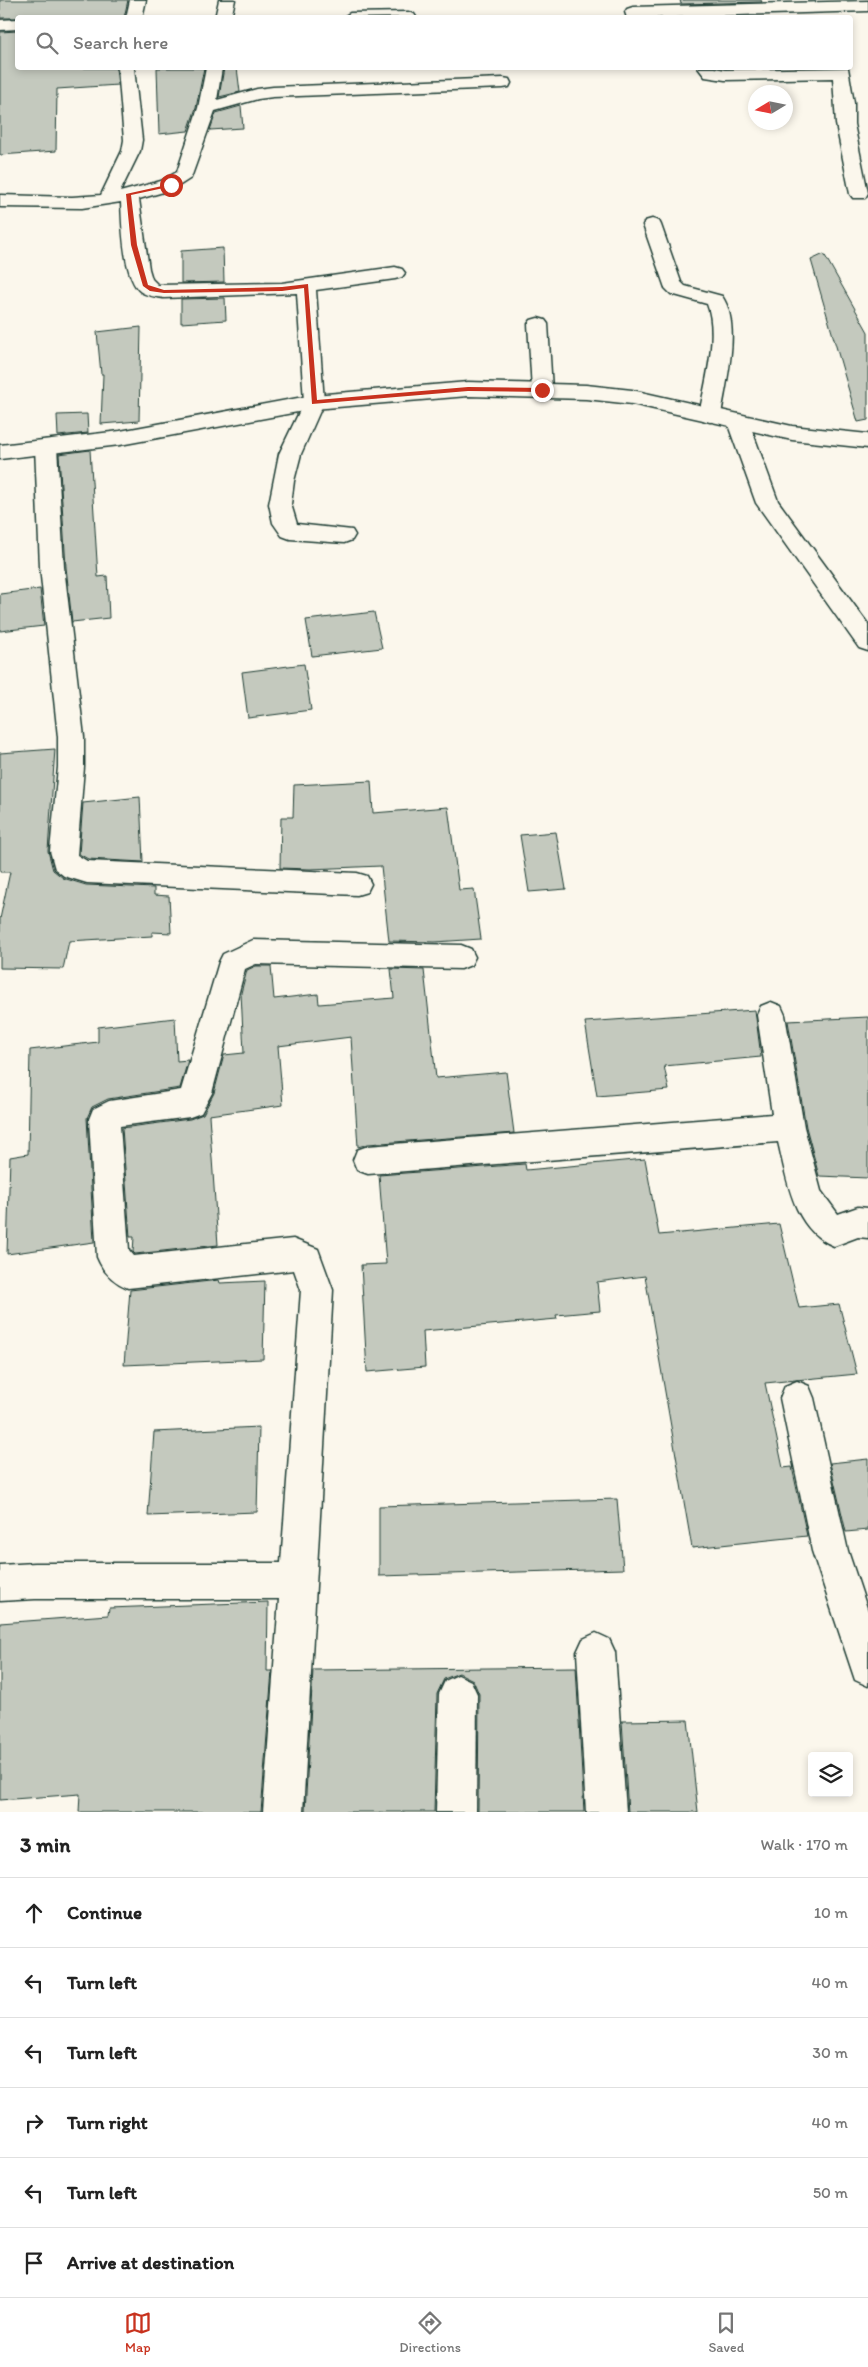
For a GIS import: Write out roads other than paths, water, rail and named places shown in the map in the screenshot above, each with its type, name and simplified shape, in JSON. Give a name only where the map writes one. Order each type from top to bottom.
[{"type":"street","points":[[135,15],[138,0]]},
{"type":"street","points":[[224,15],[227,0]]},
{"type":"street","points":[[634,15],[633,12],[868,6]]},
{"type":"street","points":[[0,25],[15,24]]},
{"type":"street","points":[[108,198],[131,150],[133,140],[126,90],[126,70]]},
{"type":"street","points":[[0,201],[83,202],[171,185],[181,180],[185,174],[207,108],[214,70]]},
{"type":"street","points":[[708,70],[711,73],[725,75],[841,70],[845,103],[845,124],[859,194]]},
{"type":"street","points":[[207,108],[257,94],[274,92],[503,83]]},
{"type":"street","points":[[128,194],[134,245],[142,276],[146,286],[152,290],[164,292],[261,290],[395,273]]},
{"type":"street","points":[[652,225],[666,271],[672,284],[678,290],[715,300],[722,314],[720,353],[710,415]]},
{"type":"street","points":[[306,285],[314,402],[290,454],[280,504],[284,523],[290,531],[300,534],[344,535]]},
{"type":"street","points":[[538,324],[542,390]]},
{"type":"street","points":[[0,452],[120,438],[314,402],[468,389],[586,392],[632,397],[792,433],[868,441]]},
{"type":"street","points":[[738,422],[767,503],[788,535],[868,642]]},
{"type":"street","points":[[46,446],[52,567],[71,737],[71,766],[63,851],[64,861],[74,868],[87,872],[357,884]]},
{"type":"street","points":[[283,1812],[317,1290],[307,1260],[293,1254],[128,1272],[121,1267],[113,1257],[104,1120],[109,1115],[119,1112],[190,1103],[197,1093],[233,962],[253,952],[461,957]]},
{"type":"street","points":[[771,1015],[789,1127],[807,1197],[825,1223],[834,1231],[858,1222],[868,1223]]},
{"type":"street","points":[[368,1160],[789,1127]]},
{"type":"street","points":[[797,1398],[830,1551],[868,1667]]},
{"type":"street","points":[[0,1583],[36,1581],[298,1581]]},
{"type":"street","points":[[596,1652],[606,1812]]},
{"type":"street","points":[[456,1812],[458,1694]]}]
